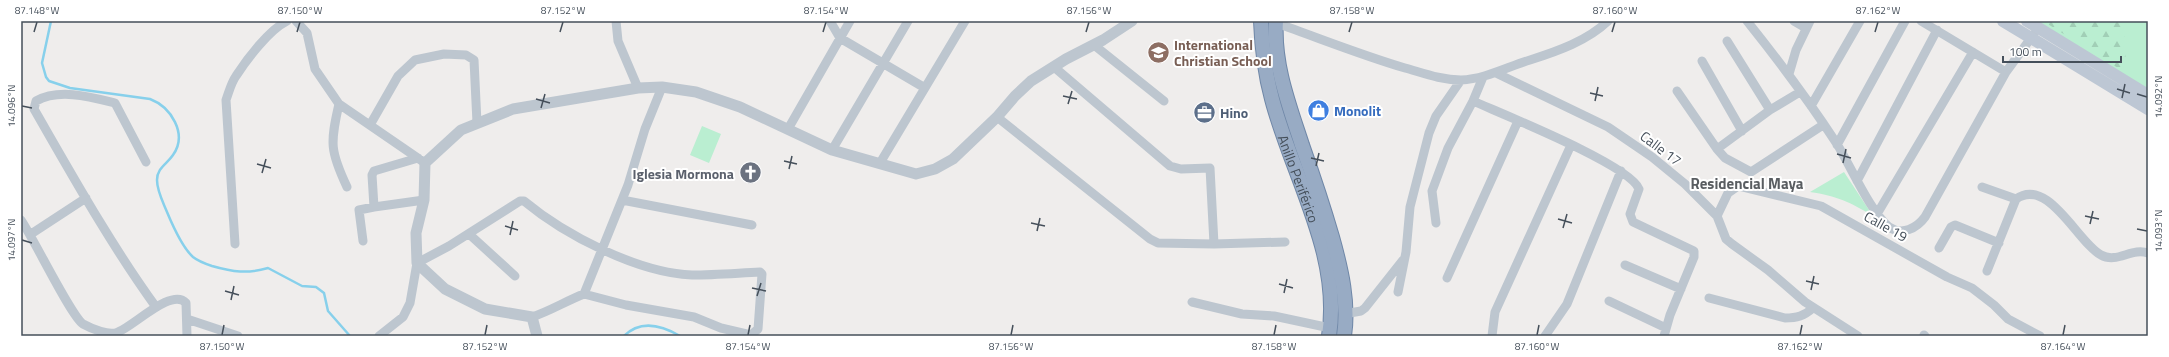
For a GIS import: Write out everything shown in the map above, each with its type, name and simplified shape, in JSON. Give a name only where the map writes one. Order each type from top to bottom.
[{"type":"highway","name":"Anillo Periférico","points":[[1261,21],[1264,65],[1272,100],[1323,252],[1330,289],[1330,332]]},
{"type":"highway","name":"Anillo Periférico","points":[[1276,22],[1278,63],[1286,96],[1320,198],[1340,265],[1344,288],[1344,336]]},
{"type":"main road","points":[[2004,21],[2035,33],[2148,95]]},
{"type":"main road","points":[[2027,21],[2035,33],[2148,109]]},
{"type":"street","points":[[235,244],[226,100],[235,77],[256,49],[280,24],[287,21]]},
{"type":"street","points":[[296,21],[307,33],[315,68],[339,104],[422,160]]},
{"type":"street","points":[[616,21],[618,41],[638,88]]},
{"type":"street","points":[[830,21],[840,38],[925,88]]},
{"type":"street","points":[[788,129],[850,21]]},
{"type":"street","points":[[832,150],[908,21]]},
{"type":"street","points":[[880,163],[965,21]]},
{"type":"street","points":[[374,207],[372,175],[374,171],[422,160],[461,130],[513,109],[638,88],[675,87],[703,95],[740,107],[832,150],[916,174],[935,169],[953,159],[997,118],[1015,96],[1031,81],[1094,45],[1132,21]]},
{"type":"street","points":[[1276,22],[1362,55],[1443,79],[1461,80],[1483,77],[1496,73],[1580,42],[1608,21]]},
{"type":"street","points":[[1747,21],[1789,74],[1811,106],[1837,145],[1877,214],[1889,227],[1898,231],[1906,230],[1920,224],[2006,72],[2035,33]]},
{"type":"street","points":[[1789,74],[1796,50],[1808,25],[1794,21]]},
{"type":"street","points":[[1811,106],[1860,21]]},
{"type":"street","points":[[1837,145],[1905,21]]},
{"type":"street","points":[[1921,21],[2006,72]]},
{"type":"street","points":[[1858,181],[1937,30]]},
{"type":"street","points":[[1727,41],[1770,110]]},
{"type":"street","points":[[1094,45],[1164,101]]},
{"type":"street","points":[[1877,214],[1973,52]]},
{"type":"street","points":[[370,125],[398,76],[415,60],[444,54],[466,55],[474,60],[477,123]]},
{"type":"street","points":[[1702,61],[1742,131]]},
{"type":"street","points":[[1054,67],[1170,166],[1181,169],[1210,168],[1214,244]]},
{"type":"street","name":"Calle 17","points":[[1496,73],[1608,127],[1652,156],[1685,184],[1716,216],[1726,238],[1812,308],[1858,336]]},
{"type":"street","points":[[1436,223],[1432,191],[1448,148],[1473,102],[1483,77]]},
{"type":"street","points":[[1398,292],[1404,259],[1410,207],[1430,129],[1436,116],[1461,80]]},
{"type":"street","points":[[584,294],[622,200],[645,129],[662,87]]},
{"type":"street","points":[[1677,91],[1717,149],[1726,158],[1751,172],[1823,124]]},
{"type":"street","points":[[1717,149],[1770,110],[1800,92]]},
{"type":"street","points":[[146,162],[115,103],[83,95],[45,96],[36,101],[34,109],[86,198],[138,282],[156,307]]},
{"type":"street","points":[[1473,102],[1571,145],[1621,171],[1634,180],[1639,189],[1630,214],[1633,222],[1694,251],[1694,257],[1665,332],[1608,301]]},
{"type":"street","points":[[339,104],[334,124],[332,149],[347,187]]},
{"type":"street","points":[[997,118],[1150,239],[1167,244],[1285,242]]},
{"type":"street","points":[[1447,278],[1518,121]]},
{"type":"street","points":[[1492,336],[1495,312],[1571,145]]},
{"type":"street","points":[[379,336],[403,318],[410,302],[417,263],[416,234],[424,200],[422,160]]},
{"type":"street","points":[[1545,336],[1567,304],[1621,171]]},
{"type":"street","name":"Calle 19","points":[[1716,216],[1728,193],[1738,186],[1821,206],[1947,276],[1972,288],[1994,305],[2008,319],[2040,336]]},
{"type":"street","points":[[1982,187],[2016,199]]},
{"type":"street","points":[[1986,271],[1999,243],[2016,199],[2023,194],[2030,193],[2051,204],[2072,225],[2093,250],[2107,258],[2113,259],[2136,252],[2148,254]]},
{"type":"street","points":[[31,234],[86,198]]},
{"type":"street","points":[[363,241],[359,210],[424,200]]},
{"type":"street","points":[[622,200],[752,225]]},
{"type":"street","points":[[520,201],[524,201],[558,227],[625,259],[663,270],[692,275],[760,272],[762,274],[758,329],[751,335],[721,328],[694,317],[626,305],[584,294],[564,302],[550,311],[532,317],[485,309],[445,289],[417,263],[469,234],[520,201]]},
{"type":"street","points":[[21,220],[31,234],[68,304],[82,324],[113,334],[156,307],[178,298],[183,299],[186,303],[187,336]]},
{"type":"street","points":[[1939,248],[1952,227],[1955,225],[1999,243]]},
{"type":"street","points":[[469,234],[515,276]]},
{"type":"street","points":[[1344,314],[1362,311],[1404,259]]},
{"type":"street","points":[[1625,265],[1681,289]]},
{"type":"street","points":[[1709,298],[1785,318],[1794,318],[1805,315],[1812,308]]},
{"type":"street","points":[[1192,302],[1242,314],[1274,316],[1330,332]]},
{"type":"street","points":[[532,317],[537,336]]},
{"type":"street","points":[[187,319],[238,336]]},
{"type":"green space","points":[[2036,21],[2148,21],[2148,89]]},
{"type":"green space","points":[[2043,21],[2124,21],[2126,73]]},
{"type":"green space","points":[[702,126],[721,134],[709,163],[690,155]]},
{"type":"green space","points":[[1844,172],[1873,216],[1843,200],[1828,195],[1810,192]]},
{"type":"waterway","points":[[51,21],[42,63],[46,77],[49,81],[70,88],[150,99],[165,108],[175,122],[179,139],[177,147],[171,158],[159,172],[157,176],[157,184],[160,196],[169,217],[189,253],[200,261],[220,268],[247,272],[268,268],[302,286],[316,287],[324,293],[328,311],[350,336]]},
{"type":"waterway","points":[[624,336],[638,327],[645,326],[659,327],[680,336]]},
{"type":"place","name":"International Christian School","points":[[1159,52]]},
{"type":"place","name":"Monolit","points":[[1319,110]]},
{"type":"place","name":"Hino","points":[[1204,112]]},
{"type":"place","name":"Iglesia Mormona","points":[[750,173]]},
{"type":"district","name":"Residencial Maya","points":[[1747,183]]}]
